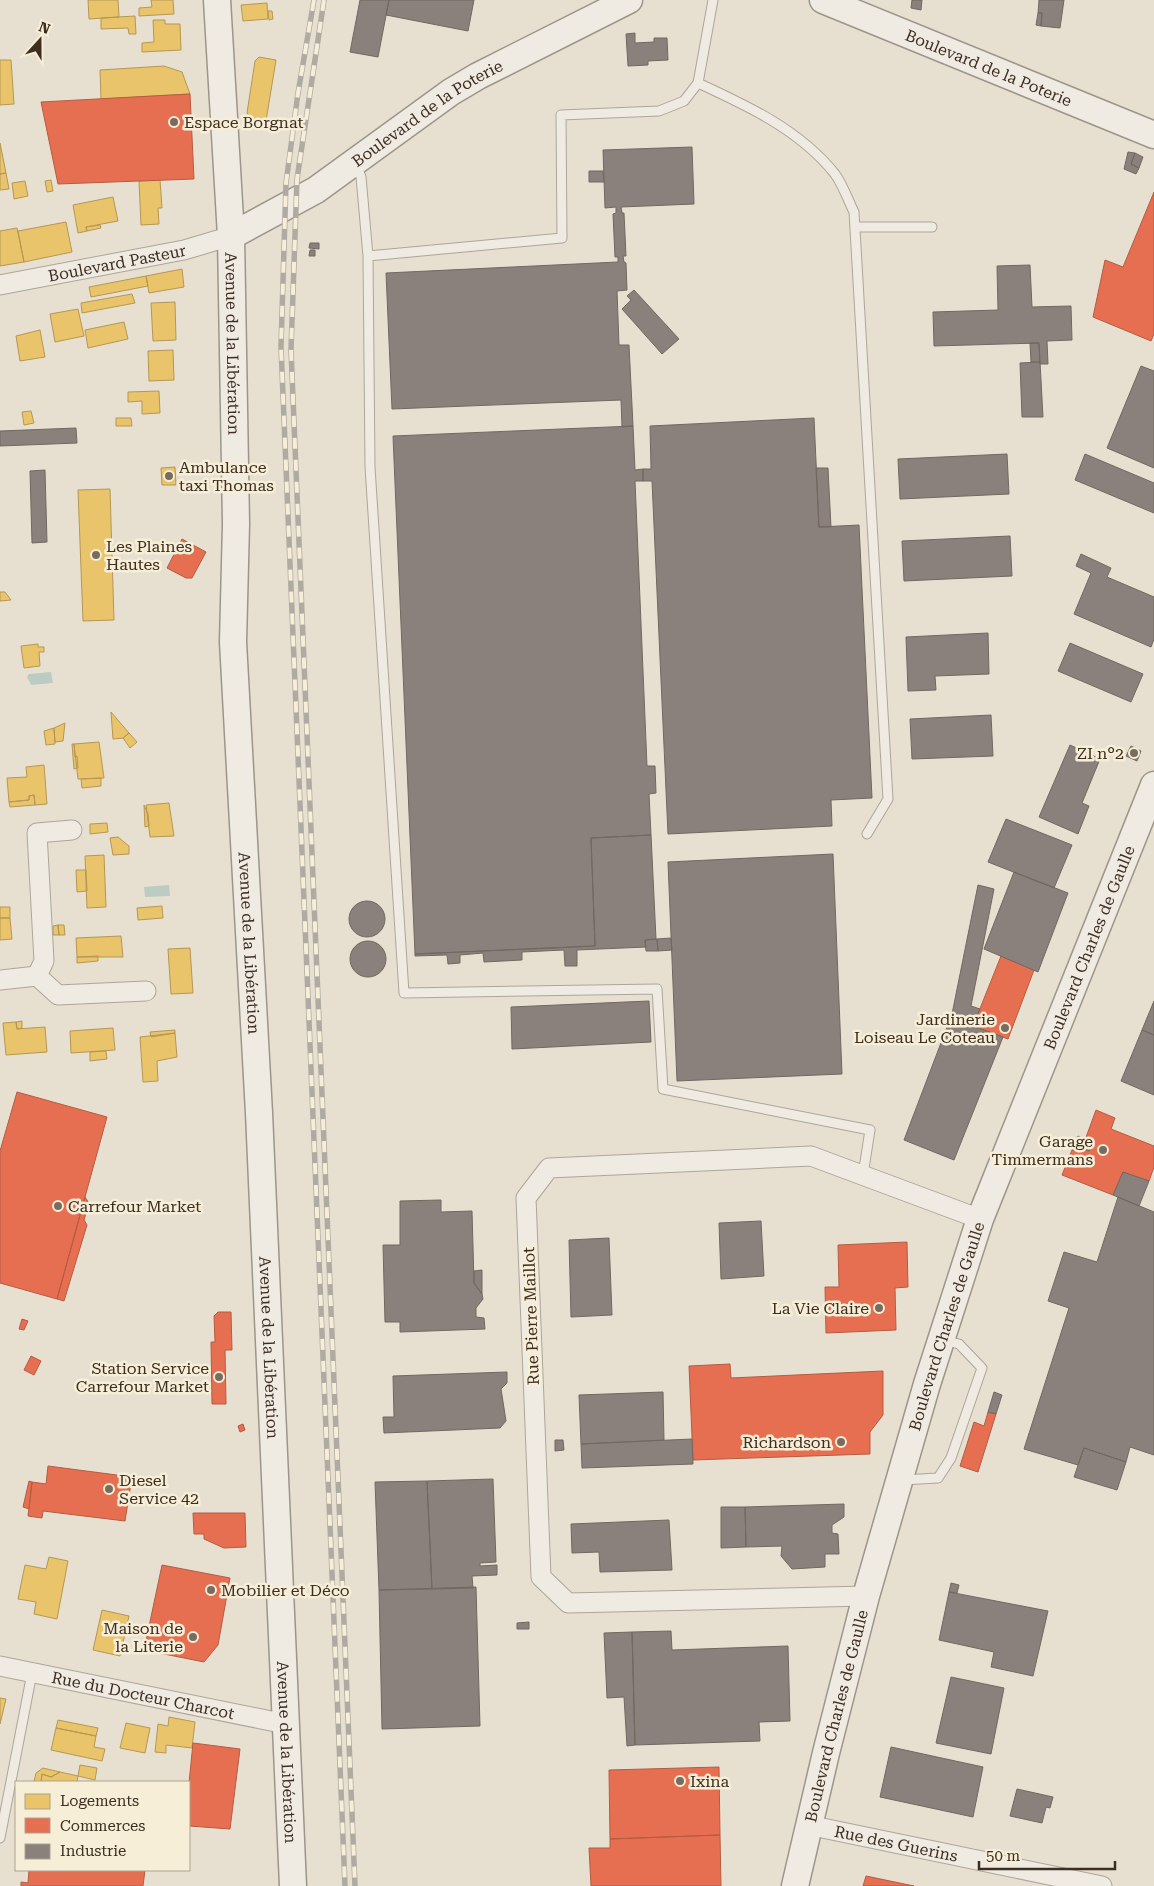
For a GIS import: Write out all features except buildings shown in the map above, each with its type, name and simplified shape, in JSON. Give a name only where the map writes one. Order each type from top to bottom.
[{"type":"street","name":"Avenue de la Libération","points":[[217,0],[231,236],[236,524],[233,642],[259,1113],[293,1886]]},
{"type":"street","name":"Boulevard de la Poterie","points":[[231,236],[285,209],[356,163],[451,92],[629,0]]},
{"type":"street","name":"Boulevard de la Poterie","points":[[822,0],[1154,135]]},
{"type":"street","name":"Boulevard Pasteur","points":[[0,285],[184,250],[231,236]]},
{"type":"street","name":"Boulevard Charles de Gaulle","points":[[795,1886],[808,1825],[866,1596],[941,1339],[980,1219],[1154,785]]},
{"type":"street","points":[[36,976],[44,961],[37,833],[72,830]]},
{"type":"street","points":[[0,980],[36,976],[58,994],[146,991]]},
{"type":"street","name":"Rue Pierre Maillot","points":[[866,1596],[568,1603],[540,1577],[526,1198],[549,1168],[811,1156],[980,1219]]},
{"type":"street","name":"Rue du Docteur Charcot","points":[[0,1666],[286,1724]]},
{"type":"street","name":"Rue des Guerins","points":[[808,1825],[1102,1886]]},
{"type":"lane","points":[[368,256],[562,238],[561,115],[659,111],[684,101],[698,83],[712,0]]},
{"type":"lane","points":[[698,83],[743,103],[802,139],[836,176],[854,212],[888,799],[867,834]]},
{"type":"lane","points":[[356,163],[361,176],[368,256],[370,467],[404,993],[657,989],[663,1089],[870,1130],[863,1175]]},
{"type":"lane","points":[[855,227],[932,227]]},
{"type":"lane","points":[[899,1480],[938,1478],[951,1458],[982,1368],[959,1344],[941,1339]]},
{"type":"lane","points":[[0,1838],[32,1673]]},
{"type":"shaded area","points":[[51,672],[53,683],[31,685],[27,677],[29,674]]},
{"type":"shaded area","points":[[169,885],[170,896],[145,897],[144,887]]},
{"type":"railway","points":[[314,0],[298,93],[286,183],[281,347],[345,1886]]},
{"type":"railway","points":[[324,0],[297,179],[291,350],[355,1886]]},
{"type":"place","name":"Espace Borgnat","points":[[174,122]]},
{"type":"place","name":"Ambulance taxi Thomas","points":[[169,476]]},
{"type":"place","name":"Les Plaines Hautes","points":[[96,555]]},
{"type":"place","name":"ZI n°2","points":[[1134,753]]},
{"type":"place","name":"Jardinerie Loiseau Le Coteau","points":[[1005,1028]]},
{"type":"place","name":"Garage Timmermans","points":[[1103,1150]]},
{"type":"place","name":"Carrefour Market","points":[[58,1206]]},
{"type":"place","name":"La Vie Claire","points":[[879,1308]]},
{"type":"place","name":"Station Service Carrefour Market","points":[[219,1377]]},
{"type":"place","name":"Richardson","points":[[841,1442]]},
{"type":"place","name":"Diesel Service 42","points":[[109,1489]]},
{"type":"place","name":"Mobilier et Déco","points":[[211,1590]]},
{"type":"place","name":"Maison de la Literie","points":[[193,1637]]},
{"type":"place","name":"Ixina","points":[[680,1781]]}]
